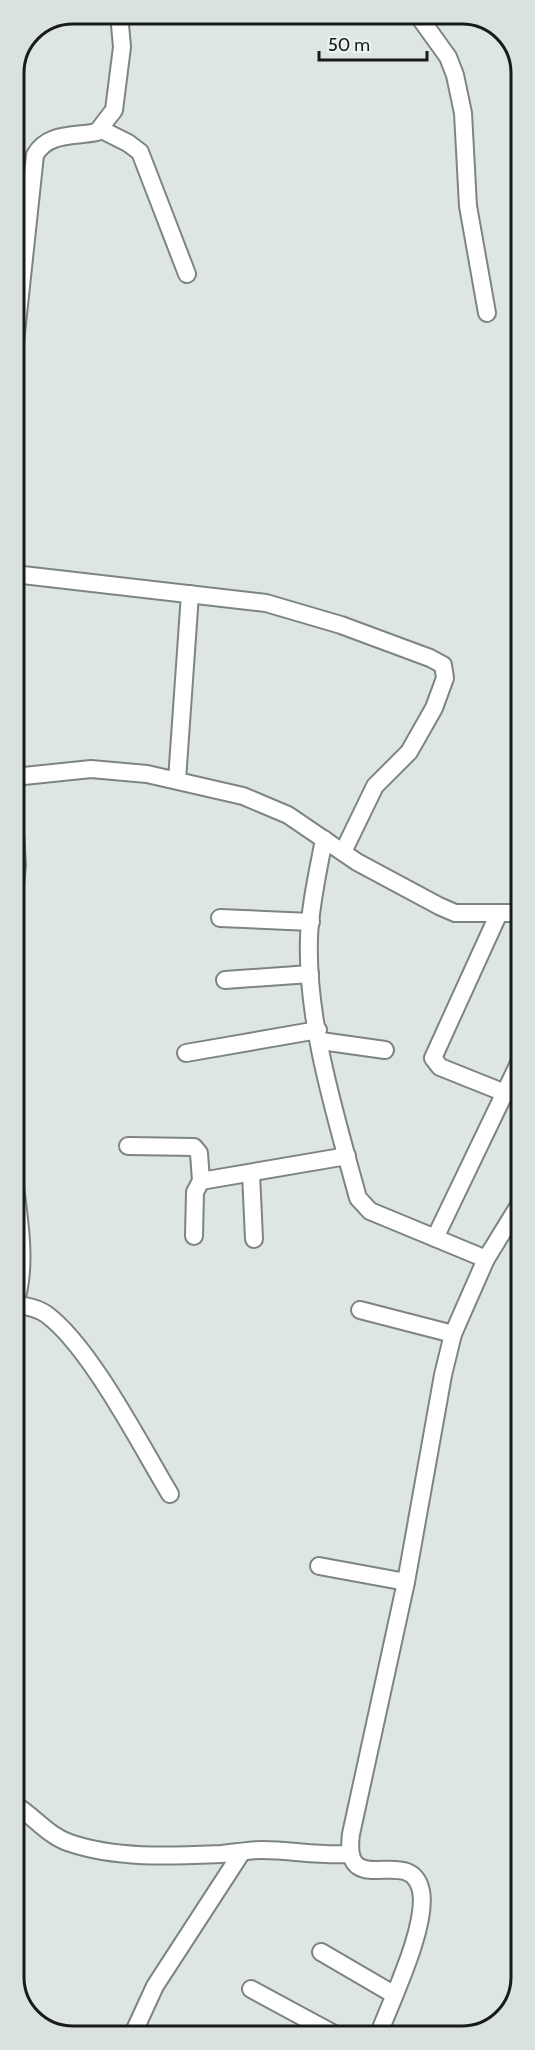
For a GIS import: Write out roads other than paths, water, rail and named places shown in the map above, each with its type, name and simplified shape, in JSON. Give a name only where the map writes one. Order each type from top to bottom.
[{"type":"street","points":[[24,258],[35,155],[47,141],[61,136],[97,132],[114,110],[122,47],[120,24]]},
{"type":"street","points":[[424,24],[448,57],[455,75],[463,113],[468,206],[487,313]]},
{"type":"street","points":[[100,129],[140,152],[187,274]]},
{"type":"street","points":[[24,575],[266,603],[293,610],[430,658],[443,665],[446,678],[434,708],[409,752],[375,786],[343,852]]},
{"type":"street","points":[[177,780],[190,594]]},
{"type":"street","points":[[24,776],[91,769],[147,774],[243,796],[273,807],[343,852],[438,906],[455,913],[511,913]]},
{"type":"street","points":[[324,839],[310,922],[310,974],[320,1036],[358,1198],[364,1207],[486,1260]]},
{"type":"street","points":[[499,913],[433,1058],[441,1067],[505,1093]]},
{"type":"street","points":[[220,918],[310,922]]},
{"type":"street","points":[[225,980],[310,974]]},
{"type":"street","points":[[186,1053],[320,1036],[385,1050]]},
{"type":"street","points":[[435,1238],[511,1080]]},
{"type":"street","points":[[128,1146],[194,1147],[199,1153],[201,1181],[195,1192],[194,1236]]},
{"type":"street","points":[[201,1181],[347,1156]]},
{"type":"street","points":[[251,1173],[255,1239]]},
{"type":"street","points":[[382,2026],[418,1928],[423,1905],[421,1889],[415,1878],[405,1872],[393,1869],[364,1869],[353,1864],[348,1854],[406,1581],[442,1376],[453,1334],[486,1260],[511,1219]]},
{"type":"street","points":[[24,1308],[44,1313],[75,1344],[128,1424],[170,1494]]},
{"type":"street","points":[[360,1310],[453,1334]]},
{"type":"street","points":[[319,1566],[406,1581]]},
{"type":"street","points":[[24,1812],[55,1836],[70,1843],[142,1854],[242,1852],[348,1854]]},
{"type":"street","points":[[137,2026],[155,1986],[242,1852]]},
{"type":"street","points":[[321,1952],[393,1994]]},
{"type":"street","points":[[251,1989],[319,2026]]}]
